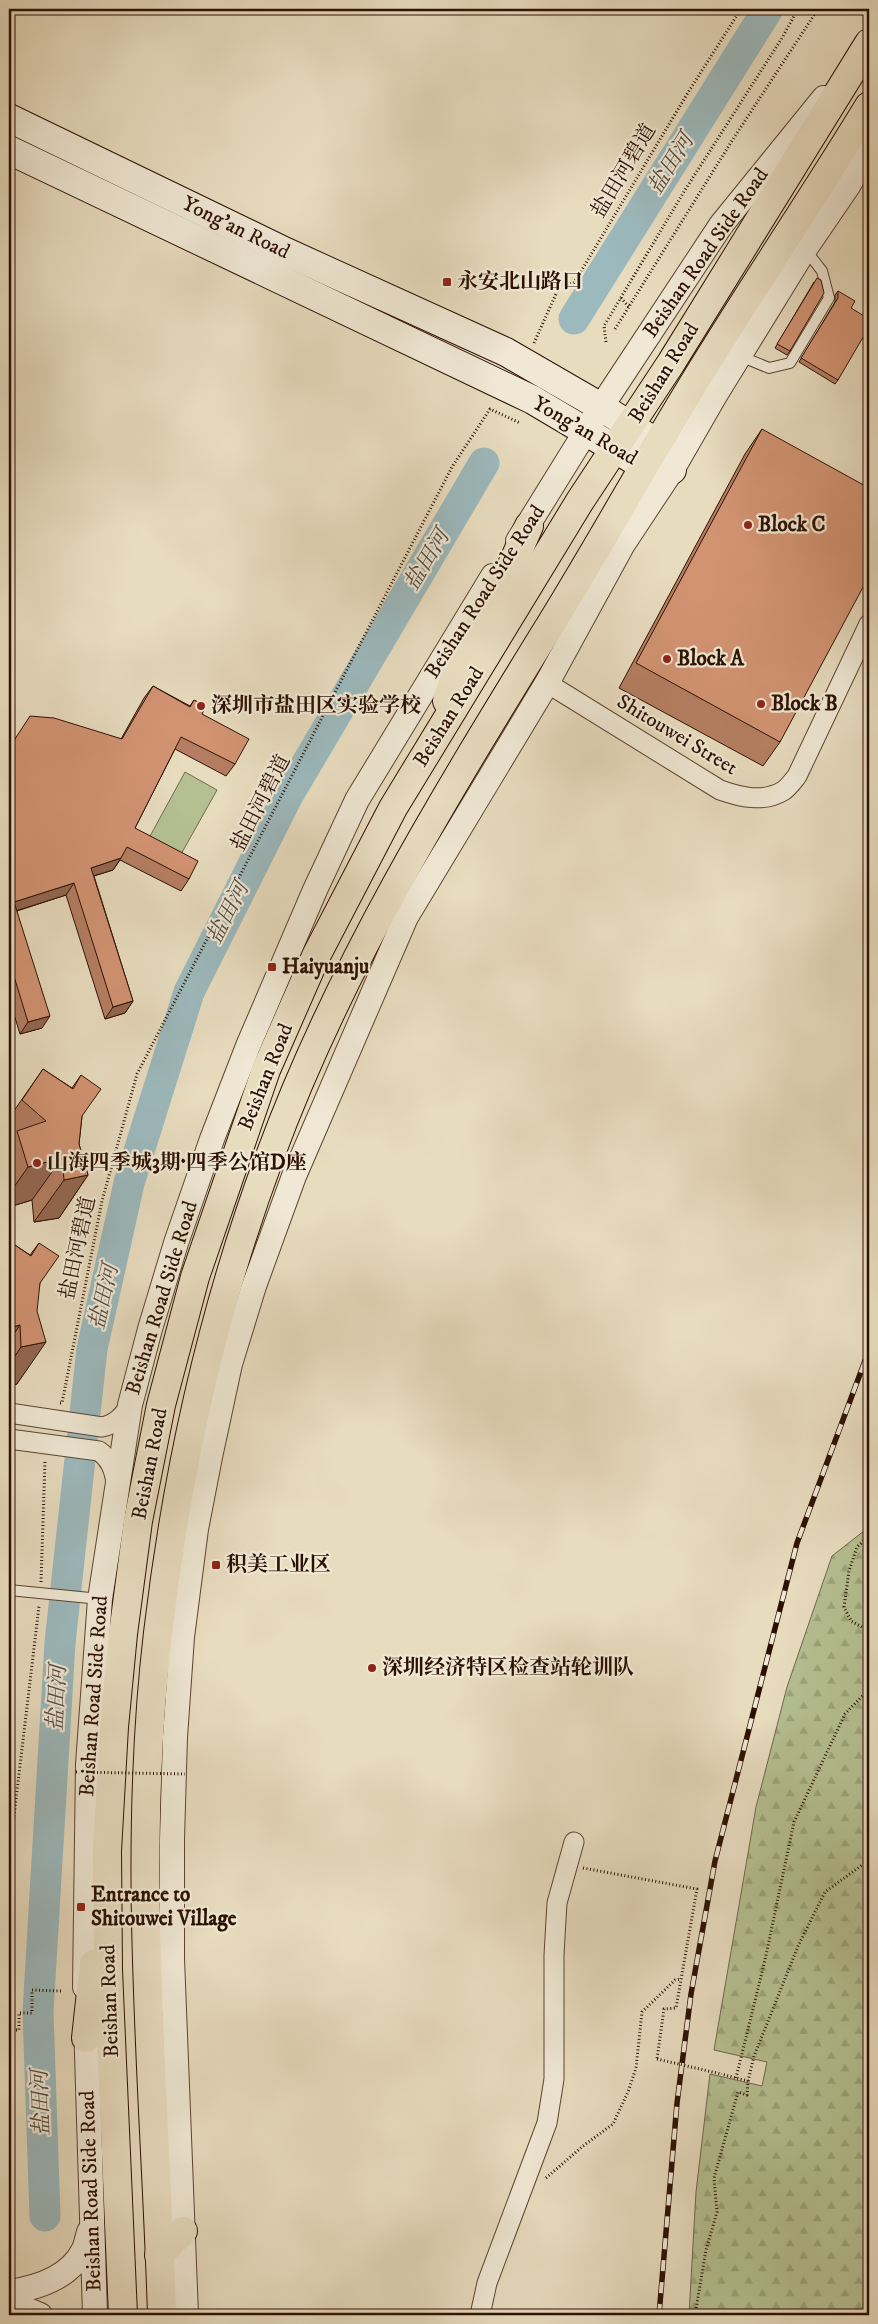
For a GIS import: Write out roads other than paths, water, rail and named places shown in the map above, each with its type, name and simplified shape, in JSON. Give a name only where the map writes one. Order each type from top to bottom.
[{"type":"main road","name":"Beishan Road","points":[[123,2315],[108,1970],[107,1851],[114,1727],[123,1634],[138,1521],[163,1396],[195,1277],[266,1070],[316,956],[392,808],[580,501],[631,426],[867,46]]},
{"type":"main road","name":"Beishan Road","points":[[162,2315],[145,1963],[145,1837],[149,1738],[157,1636],[174,1516],[190,1433],[215,1330],[237,1251],[270,1154],[309,1060],[345,981],[397,912],[441,807],[599,547],[650,455],[714,349],[824,180],[869,106]]},
{"type":"main road","name":"Yong'an Road","points":[[9,118],[286,252],[506,352],[631,426],[650,455],[672,470]]},
{"type":"main road","name":"Yong'an Road","points":[[9,150],[533,400],[588,431],[615,450],[650,455]]},
{"type":"main road","points":[[431,747],[460,661],[512,565],[529,526]]},
{"type":"main road","points":[[86,2038],[107,1851]]},
{"type":"main road","points":[[160,2255],[183,2231]]},
{"type":"street","name":"Beishan Road Side Road","points":[[95,2315],[86,2038],[86,1819],[92,1598],[130,1405],[176,1243],[212,1139],[248,1046],[315,890],[357,800],[497,568],[529,526],[601,407],[721,225],[867,46]]},
{"type":"street","points":[[186,2315],[172,1958],[172,1839],[175,1737],[182,1637],[196,1529],[230,1364],[254,1286],[294,1176],[370,996],[397,912],[546,683],[623,544],[672,470],[805,249],[848,186],[869,149]]},
{"type":"street","name":"Shitouwei Street","points":[[546,683],[720,790],[742,798],[764,797],[783,790],[797,776],[869,624]]},
{"type":"street","points":[[9,1413],[102,1426],[117,1421],[124,1415],[130,1405]]},
{"type":"street","points":[[190,1433],[210,1457]]},
{"type":"street","points":[[9,1439],[99,1451],[107,1457],[111,1464],[116,1483]]},
{"type":"street","points":[[480,2315],[487,2283],[549,2114],[554,2079],[556,1904],[574,1842]]},
{"type":"street","points":[[9,2292],[32,2288],[55,2279],[83,2252],[92,2223]]},
{"type":"street","points":[[9,2302],[40,2315]]},
{"type":"lane","points":[[740,356],[769,368],[790,363],[829,298],[822,271],[805,249],[824,180]]},
{"type":"lane","points":[[9,1590],[92,1598]]},
{"type":"waterway","name":"盐田河","points":[[574,319],[768,9]]},
{"type":"waterway","name":"盐田河","points":[[45,2216],[38,2012],[60,1643],[92,1349],[129,1183],[189,992],[287,797],[484,463]]},
{"type":"railway","points":[[659,2315],[677,2103],[691,1994],[715,1861],[797,1543],[869,1350]]},
{"type":"place","name":"永安北山路口","points":[[447,282]]},
{"type":"place","name":"Block C","points":[[748,525]]},
{"type":"place","name":"Block A","points":[[667,659]]},
{"type":"place","name":"Block B","points":[[761,704]]},
{"type":"place","name":"深圳市盐田区实验学校","points":[[201,706]]},
{"type":"place","name":"Haiyuanju","points":[[272,967]]},
{"type":"place","name":"山海四季城3期·四季公馆D座","points":[[37,1163]]},
{"type":"place","name":"积美工业区","points":[[216,1565]]},
{"type":"place","name":"深圳经济特区检查站轮训队","points":[[372,1668]]},
{"type":"place","name":"Entrance to Shitouwei Village","points":[[81,1907]]}]
